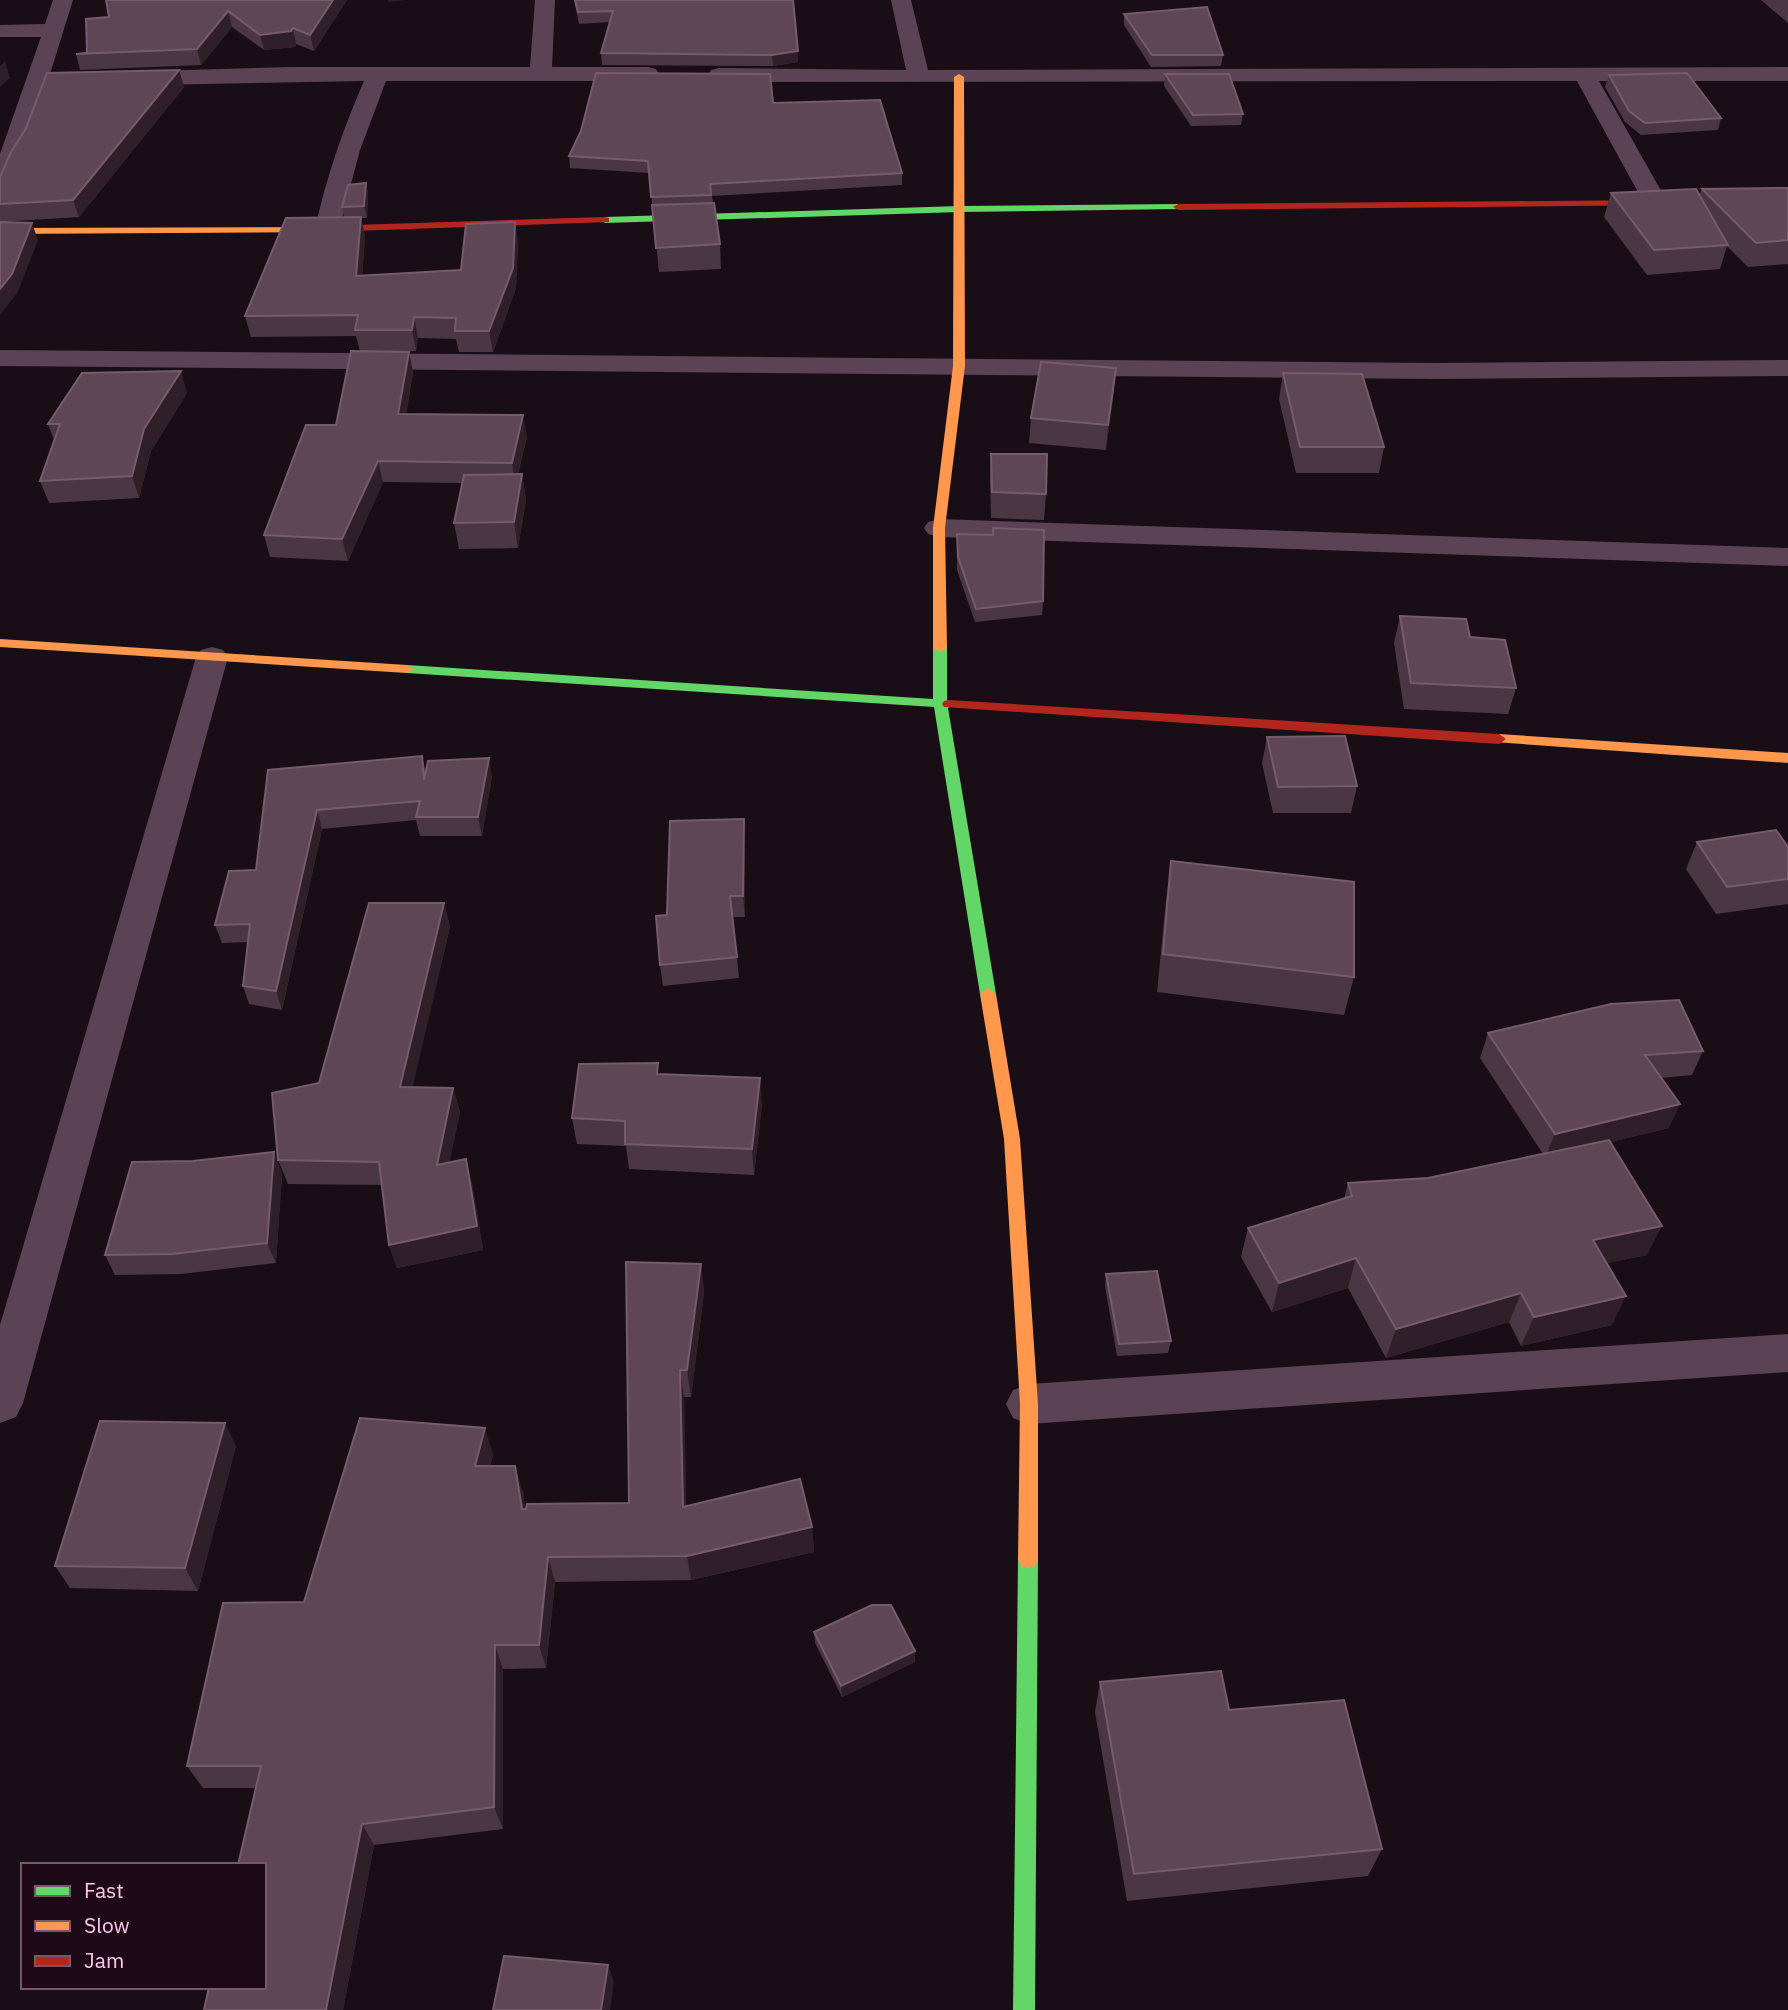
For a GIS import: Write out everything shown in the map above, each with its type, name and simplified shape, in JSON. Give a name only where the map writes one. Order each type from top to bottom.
[{"type":"street","points":[[0,175],[9,144],[37,81],[51,30],[63,0]]},
{"type":"street","points":[[541,73],[545,0]]},
{"type":"street","points":[[901,0],[919,77]]},
{"type":"street","points":[[0,31],[51,30]]},
{"type":"street","points":[[37,81],[377,73],[676,75]]},
{"type":"street","points":[[327,229],[349,141],[377,73]]},
{"type":"street","points":[[1584,74],[1656,203]]},
{"type":"street","points":[[703,75],[958,77],[1788,74]]},
{"type":"street","points":[[958,77],[959,366],[939,528],[940,704],[1012,1139],[1029,1404],[1024,2010]]},
{"type":"street","points":[[0,231],[327,229],[960,209],[1683,203]]},
{"type":"street","points":[[0,358],[1434,371],[1788,368]]},
{"type":"street","points":[[939,528],[1788,557]]},
{"type":"street","points":[[0,643],[1788,758]]},
{"type":"street","points":[[0,1403],[212,657]]},
{"type":"street","points":[[1029,1404],[1788,1353]]},
{"type":"building","points":[[106,0],[333,0],[310,35],[293,28],[291,31],[260,35],[228,11],[197,49],[76,54],[87,53],[86,19],[109,17]]},
{"type":"building","points":[[575,0],[793,0],[798,51],[772,55],[601,53],[613,11],[578,12]]},
{"type":"building","points":[[1207,7],[1223,55],[1152,55],[1124,14]]},
{"type":"building","points":[[179,70],[73,200],[0,204],[0,177],[26,128],[47,73]]},
{"type":"building","points":[[596,73],[770,74],[773,103],[880,100],[902,173],[710,184],[711,195],[651,197],[648,161],[569,156],[581,131]]},
{"type":"building","points":[[1687,73],[1721,118],[1645,123],[1629,111],[1609,75]]},
{"type":"building","points":[[1165,74],[1229,74],[1243,114],[1193,115]]},
{"type":"building","points":[[366,183],[364,206],[342,207],[348,185]]},
{"type":"building","points":[[1788,188],[1788,240],[1756,243],[1702,189]]},
{"type":"building","points":[[1696,189],[1728,245],[1654,250],[1611,193]]},
{"type":"building","points":[[714,203],[720,244],[656,248],[652,205]]},
{"type":"building","points":[[361,217],[356,276],[461,270],[466,224],[515,222],[513,268],[489,331],[455,331],[456,318],[414,317],[412,330],[355,330],[358,315],[245,316],[286,218]]},
{"type":"building","points":[[0,222],[32,223],[12,274],[0,289]]},
{"type":"building","points":[[351,351],[409,352],[398,414],[523,415],[512,463],[378,461],[342,539],[264,535],[306,425],[336,425]]},
{"type":"building","points":[[1041,362],[1116,368],[1108,425],[1031,418]]},
{"type":"building","points":[[181,371],[144,429],[132,476],[40,481],[60,424],[48,424],[82,373]]},
{"type":"building","points":[[1283,373],[1362,374],[1384,447],[1300,447]]},
{"type":"building","points":[[991,454],[1047,454],[1046,494],[992,492]]},
{"type":"building","points":[[522,474],[514,522],[454,523],[464,475]]},
{"type":"building","points":[[993,528],[1044,530],[1043,601],[976,609],[958,557],[957,534],[993,535]]},
{"type":"building","points":[[1400,616],[1466,619],[1470,637],[1505,640],[1516,688],[1411,683]]},
{"type":"building","points":[[1345,736],[1357,786],[1278,787],[1267,737]]},
{"type":"building","points":[[422,756],[424,780],[428,761],[489,758],[478,817],[416,817],[420,801],[317,810],[276,991],[243,986],[250,924],[215,925],[229,871],[256,870],[268,770]]},
{"type":"building","points":[[744,819],[743,896],[730,896],[737,957],[660,965],[656,916],[667,915],[670,821]]},
{"type":"building","points":[[1776,830],[1788,847],[1788,879],[1727,887],[1697,842]]},
{"type":"building","points":[[1171,861],[1354,882],[1354,977],[1163,954]]},
{"type":"building","points":[[369,903],[444,903],[400,1087],[453,1088],[437,1165],[466,1159],[477,1226],[389,1245],[379,1162],[278,1160],[272,1093],[319,1083]]},
{"type":"building","points":[[1679,1000],[1703,1051],[1645,1055],[1680,1104],[1555,1134],[1488,1033],[1611,1004]]},
{"type":"building","points":[[658,1063],[657,1074],[760,1078],[752,1149],[625,1144],[625,1121],[572,1118],[579,1064]]},
{"type":"building","points":[[1609,1140],[1662,1226],[1593,1240],[1626,1296],[1534,1317],[1521,1293],[1396,1329],[1356,1258],[1279,1283],[1248,1228],[1352,1196],[1348,1183],[1428,1178]]},
{"type":"building","points":[[274,1152],[267,1243],[172,1254],[105,1255],[132,1162],[193,1161]]},
{"type":"building","points":[[626,1262],[701,1264],[687,1370],[680,1370],[683,1507],[800,1479],[812,1527],[687,1556],[548,1557],[539,1645],[495,1645],[494,1807],[362,1824],[326,2010],[204,2010],[209,1989],[266,1989],[266,1863],[238,1863],[261,1766],[187,1766],[223,1603],[304,1602],[360,1418],[485,1428],[475,1466],[515,1466],[522,1509],[526,1509],[527,1504],[629,1503]]},
{"type":"building","points":[[1157,1271],[1171,1341],[1119,1344],[1106,1274]]},
{"type":"building","points":[[100,1421],[225,1423],[185,1568],[55,1566]]},
{"type":"building","points":[[872,1605],[891,1605],[915,1651],[841,1686],[814,1632]]},
{"type":"building","points":[[1221,1671],[1229,1710],[1344,1700],[1382,1849],[1134,1874],[1100,1682]]},
{"type":"building","points":[[504,1956],[608,1965],[601,2010],[493,2010]]},
{"type":"traffic: fast","points":[[605,220],[960,209],[1178,207]]},
{"type":"traffic: fast","points":[[940,648],[940,704],[988,994]]},
{"type":"traffic: fast","points":[[407,669],[949,704]]},
{"type":"traffic: fast","points":[[1024,2010],[1028,1559]]},
{"type":"traffic: slow","points":[[940,648],[939,528],[959,366],[959,77]]},
{"type":"traffic: slow","points":[[0,231],[323,229]]},
{"type":"traffic: slow","points":[[0,643],[407,669]]},
{"type":"traffic: slow","points":[[1499,739],[1788,758]]},
{"type":"traffic: slow","points":[[988,994],[1012,1139],[1029,1404],[1028,1559]]},
{"type":"traffic: jam","points":[[1178,207],[1660,203]]},
{"type":"traffic: jam","points":[[323,229],[605,220]]},
{"type":"traffic: jam","points":[[949,704],[1499,739]]}]
